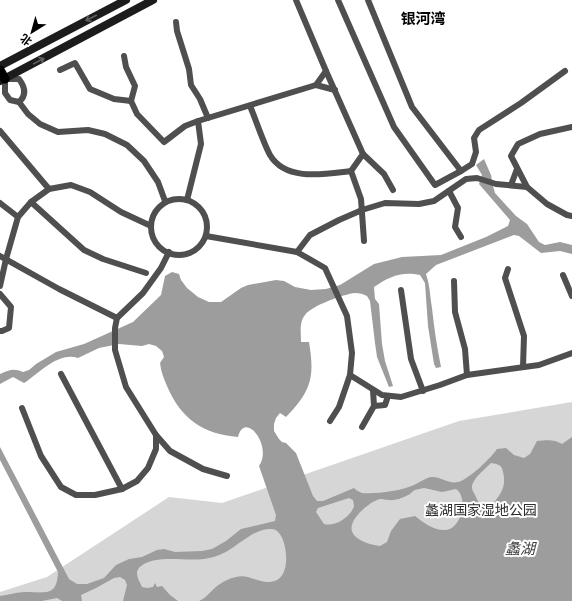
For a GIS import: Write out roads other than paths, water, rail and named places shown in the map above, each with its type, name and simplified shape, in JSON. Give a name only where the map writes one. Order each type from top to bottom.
[{"type":"main road","points":[[0,66],[126,0]]},
{"type":"main road","points":[[0,70],[2,80],[152,0]]},
{"type":"street","points":[[296,0],[363,154],[384,174],[393,190]]},
{"type":"street","points":[[338,0],[394,126],[435,185],[472,164],[476,152],[474,138],[479,130],[521,103],[565,71]]},
{"type":"street","points":[[368,0],[412,107],[461,171]]},
{"type":"street","points":[[176,22],[177,31],[189,69],[191,85],[200,99],[208,118]]},
{"type":"street","points":[[124,56],[126,67],[135,86],[131,101],[137,114],[164,142],[185,126],[198,121],[316,85],[335,90]]},
{"type":"street","points":[[60,70],[75,62],[90,89],[114,99],[131,101]]},
{"type":"street","points":[[316,85],[326,71]]},
{"type":"street","points":[[20,102],[25,92],[24,86],[19,79],[2,80],[5,93],[10,100],[20,102],[28,114],[40,124],[58,132],[88,130],[105,134],[127,145],[144,161],[158,182],[166,202]]},
{"type":"street","points":[[250,106],[270,155],[279,165],[294,173],[322,174],[351,171],[363,154]]},
{"type":"street","points":[[187,200],[201,144],[198,121]]},
{"type":"street","points":[[572,128],[540,134],[518,144],[511,156],[527,187],[547,204],[567,215],[572,216]]},
{"type":"street","points":[[0,131],[49,189]]},
{"type":"street","points":[[510,185],[517,169]]},
{"type":"street","points":[[351,171],[361,199],[364,241]]},
{"type":"street","points":[[297,252],[310,235],[338,220],[362,210],[385,203],[419,204],[434,201],[466,179],[477,178],[496,184],[527,187]]},
{"type":"street","points":[[0,286],[3,257],[18,217],[31,202],[49,189],[71,185],[90,192],[121,212],[151,226]]},
{"type":"street","points":[[449,190],[458,208],[455,227],[461,237]]},
{"type":"street","points":[[175,199],[187,200],[197,205],[204,214],[207,224],[206,236],[199,247],[188,253],[175,254],[163,249],[154,239],[151,226],[154,214],[166,202],[175,199]]},
{"type":"street","points":[[31,202],[84,250],[103,259],[146,273]]},
{"type":"street","points":[[0,203],[18,217]]},
{"type":"street","points":[[206,236],[297,252],[325,268],[347,316],[352,354],[350,375],[339,407],[330,421]]},
{"type":"street","points":[[169,252],[161,268],[143,293],[117,318],[115,328],[115,350],[126,387],[156,435],[170,451],[203,468],[227,476]]},
{"type":"street","points":[[3,257],[59,289],[117,318]]},
{"type":"street","points":[[508,269],[505,278],[524,336],[523,368]]},
{"type":"street","points":[[563,275],[572,296]]},
{"type":"street","points":[[454,281],[455,312],[465,349],[467,375]]},
{"type":"street","points":[[401,290],[411,359],[423,391]]},
{"type":"street","points":[[0,294],[11,307],[9,328],[0,331]]},
{"type":"street","points":[[350,375],[382,395],[401,397],[423,391],[467,375],[539,365],[572,354]]},
{"type":"street","points":[[61,374],[122,489]]},
{"type":"street","points":[[362,427],[374,406],[373,390]]},
{"type":"street","points":[[374,406],[385,405],[388,396]]},
{"type":"street","points":[[22,408],[41,456],[61,487],[76,495],[95,495],[122,489],[138,481],[148,468],[156,449],[156,435]]},
{"type":"water","name":"蠡湖","points":[[484,159],[491,175],[495,193],[516,216],[527,224],[539,242],[545,245],[560,242],[572,245],[572,254],[560,251],[541,253],[519,236],[514,235],[436,265],[426,274],[441,367],[436,368],[434,364],[428,326],[425,283],[420,275],[401,274],[385,280],[374,287],[375,299],[379,304],[382,344],[385,361],[393,386],[389,387],[377,357],[370,301],[367,296],[358,293],[350,294],[328,301],[314,308],[303,318],[301,328],[301,342],[309,342],[311,354],[311,375],[309,383],[301,399],[286,417],[280,413],[276,418],[274,431],[282,442],[286,443],[296,453],[313,496],[317,501],[323,501],[354,488],[362,493],[396,490],[409,487],[431,477],[449,482],[461,481],[475,471],[497,449],[506,448],[514,455],[524,458],[530,454],[537,441],[547,440],[562,444],[572,437],[572,601],[199,601],[205,598],[214,588],[232,578],[241,576],[272,582],[282,576],[285,569],[286,560],[284,543],[277,531],[266,529],[255,533],[229,550],[214,557],[193,560],[156,560],[148,562],[139,568],[137,571],[137,576],[142,587],[153,587],[155,583],[157,587],[162,586],[178,601],[123,601],[127,585],[125,580],[120,577],[114,578],[81,595],[82,601],[62,601],[57,598],[42,601],[0,601],[0,596],[22,592],[44,592],[53,589],[57,580],[58,572],[0,460],[0,447],[69,579],[77,584],[87,584],[104,578],[116,565],[129,559],[142,557],[157,550],[164,549],[175,552],[212,549],[226,541],[241,529],[275,521],[276,515],[259,466],[263,449],[256,434],[251,429],[246,427],[241,430],[238,437],[225,435],[204,428],[186,416],[173,398],[167,386],[160,363],[164,357],[162,351],[156,346],[149,344],[142,346],[119,344],[99,348],[78,358],[71,357],[57,360],[24,383],[13,377],[0,384],[0,374],[12,370],[23,372],[29,370],[56,352],[84,344],[133,322],[161,295],[165,276],[172,272],[179,274],[181,280],[187,288],[198,297],[209,302],[221,302],[248,285],[276,280],[284,281],[295,287],[311,290],[326,289],[340,285],[374,264],[402,257],[441,255],[486,237],[508,226],[510,220],[479,184],[482,175],[476,165]],"holes":[[[491,463],[501,466],[504,482],[500,494],[491,506],[485,506],[478,502],[472,490],[472,485],[479,474]],[[424,488],[442,492],[456,489],[460,493],[463,506],[462,512],[456,524],[451,528],[442,530],[433,528],[415,516],[400,519],[391,531],[387,542],[380,546],[370,544],[354,535],[352,530],[354,520],[368,505],[379,499],[392,500],[400,498],[415,490]],[[349,498],[353,500],[354,505],[350,514],[338,523],[328,525],[324,524],[316,512],[318,508]]]},
{"type":"district","name":"银河湾","points":[[423,19]]},
{"type":"park label","name":"蠡湖国家湿地公园","points":[[481,510]]}]
